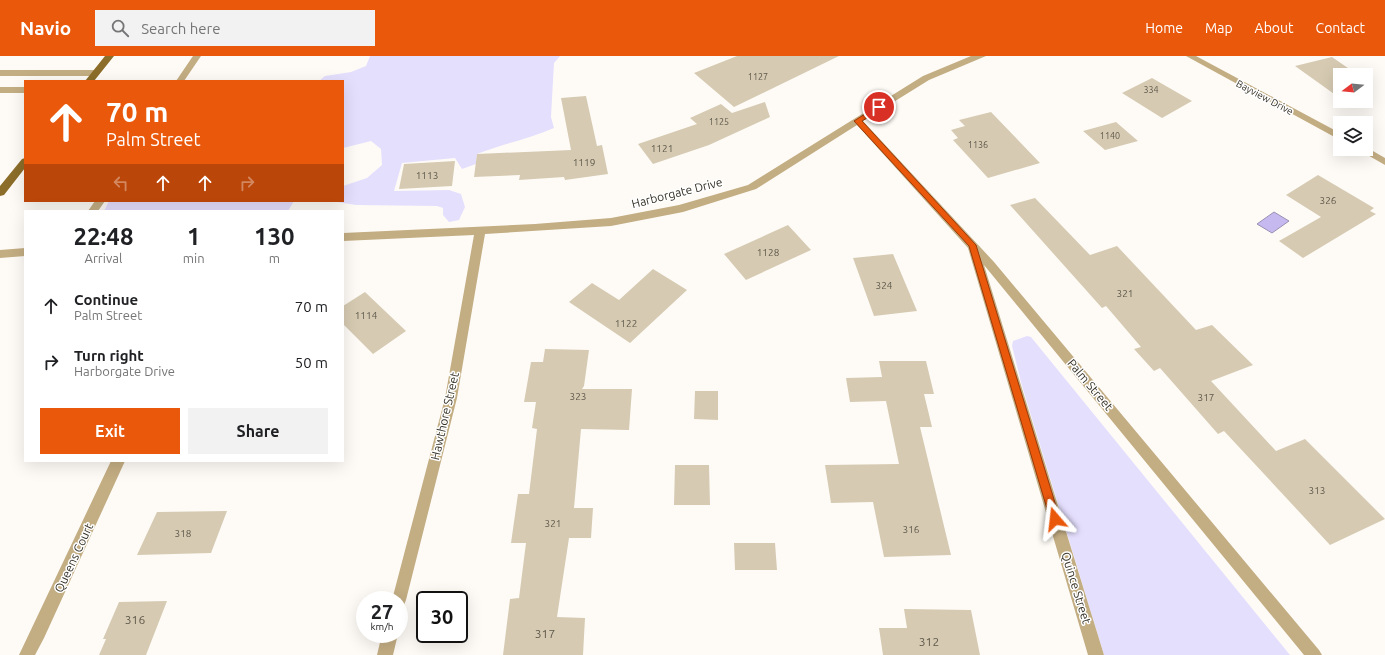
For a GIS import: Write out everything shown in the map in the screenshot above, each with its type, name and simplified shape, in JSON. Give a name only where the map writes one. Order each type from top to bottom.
[{"type":"main road","points":[[90,80],[110,56]]},
{"type":"main road","points":[[0,192],[24,162]]},
{"type":"street","points":[[181,80],[197,56]]},
{"type":"street","name":"Harborgate Drive","points":[[344,237],[480,231],[611,222],[679,209],[752,187],[926,78],[968,59],[982,56]]},
{"type":"street","name":"Bayview Drive","points":[[1190,56],[1333,133]]},
{"type":"street","points":[[0,73],[96,73]]},
{"type":"street","points":[[0,90],[24,90]]},
{"type":"street","name":"Palm Street","points":[[858,121],[972,245],[1314,655]]},
{"type":"street","points":[[1373,155],[1385,162]]},
{"type":"street","name":"Hawthore Street","points":[[401,591],[451,398],[480,231]]},
{"type":"street","name":"Quince Street","points":[[972,245],[1096,655]]},
{"type":"street","points":[[0,254],[24,252]]},
{"type":"street","name":"Queens Court","points":[[27,655],[39,633],[118,462]]},
{"type":"street","points":[[385,655],[388,643]]},
{"type":"shaded area","points":[[370,56],[560,56],[554,63],[551,117],[554,128],[477,154],[476,164],[462,169],[455,158],[402,163],[394,191],[449,190],[461,194],[465,207],[459,220],[449,222],[443,215],[443,208],[437,206],[356,205],[337,202],[344,202],[344,186],[367,178],[382,165],[381,149],[371,141],[344,148],[344,80],[320,80],[325,76],[351,72],[366,66]]},
{"type":"shaded area","points":[[108,202],[293,202],[289,210],[104,210]]},
{"type":"shaded area","points":[[1274,212],[1289,221],[1272,233],[1257,224]]},
{"type":"shaded area","points":[[1027,336],[1031,337],[1290,655],[1104,655],[1022,386],[1012,346],[1013,341]]},
{"type":"building","points":[[737,56],[839,56],[734,107],[694,73]]},
{"type":"building","points":[[1332,57],[1348,68],[1333,68],[1333,93],[1295,66]]},
{"type":"building","points":[[1152,78],[1192,101],[1162,118],[1122,93]]},
{"type":"building","points":[[586,96],[597,146],[602,145],[608,174],[565,180],[564,177],[519,180],[520,175],[474,177],[477,154],[571,150],[561,98]]},
{"type":"building","points":[[765,102],[770,117],[709,145],[653,164],[638,144],[697,124],[690,118],[721,104],[732,113]]},
{"type":"building","points":[[991,112],[1040,163],[988,178],[953,140],[958,138],[951,130],[965,126],[959,120]]},
{"type":"building","points":[[1116,122],[1138,141],[1105,150],[1083,131]]},
{"type":"building","points":[[455,161],[452,186],[399,189],[404,164]]},
{"type":"building","points":[[1318,175],[1374,208],[1370,211],[1376,214],[1303,258],[1279,241],[1321,217],[1286,195]]},
{"type":"building","points":[[1035,198],[1090,255],[1117,246],[1196,330],[1212,325],[1253,365],[1211,381],[1276,451],[1305,439],[1385,519],[1330,545],[1224,431],[1218,434],[1160,368],[1154,371],[1134,349],[1141,347],[1106,306],[1102,308],[1010,205]]},
{"type":"building","points":[[788,225],[811,250],[746,280],[724,254]]},
{"type":"building","points":[[893,254],[917,311],[874,316],[853,258]]},
{"type":"building","points":[[653,269],[687,290],[630,343],[569,302],[592,283],[619,300]]},
{"type":"building","points":[[365,292],[406,331],[373,354],[344,325],[344,305]]},
{"type":"building","points":[[545,349],[589,350],[584,386],[582,389],[632,389],[629,430],[581,429],[574,508],[593,508],[591,538],[569,538],[557,617],[585,618],[583,655],[503,655],[510,599],[519,598],[526,543],[511,543],[518,494],[529,494],[537,429],[532,428],[536,402],[524,402],[531,362],[543,362]]},
{"type":"building","points":[[879,361],[926,361],[934,394],[924,394],[932,427],[920,427],[951,555],[884,557],[873,502],[831,503],[825,465],[899,464],[886,401],[850,402],[846,378],[882,377]]},
{"type":"building","points":[[695,391],[718,391],[718,420],[694,419]]},
{"type":"building","points":[[675,465],[709,465],[710,505],[674,505]]},
{"type":"building","points":[[227,511],[211,553],[137,555],[157,512]]},
{"type":"building","points":[[734,543],[775,543],[777,570],[735,570]]},
{"type":"building","points":[[167,601],[146,655],[99,655],[106,639],[103,639],[119,602]]},
{"type":"building","points":[[904,609],[971,610],[980,655],[883,655],[879,628],[907,628]]},
{"type":"route","points":[[879,107],[858,121],[972,245],[1055,519]]}]
